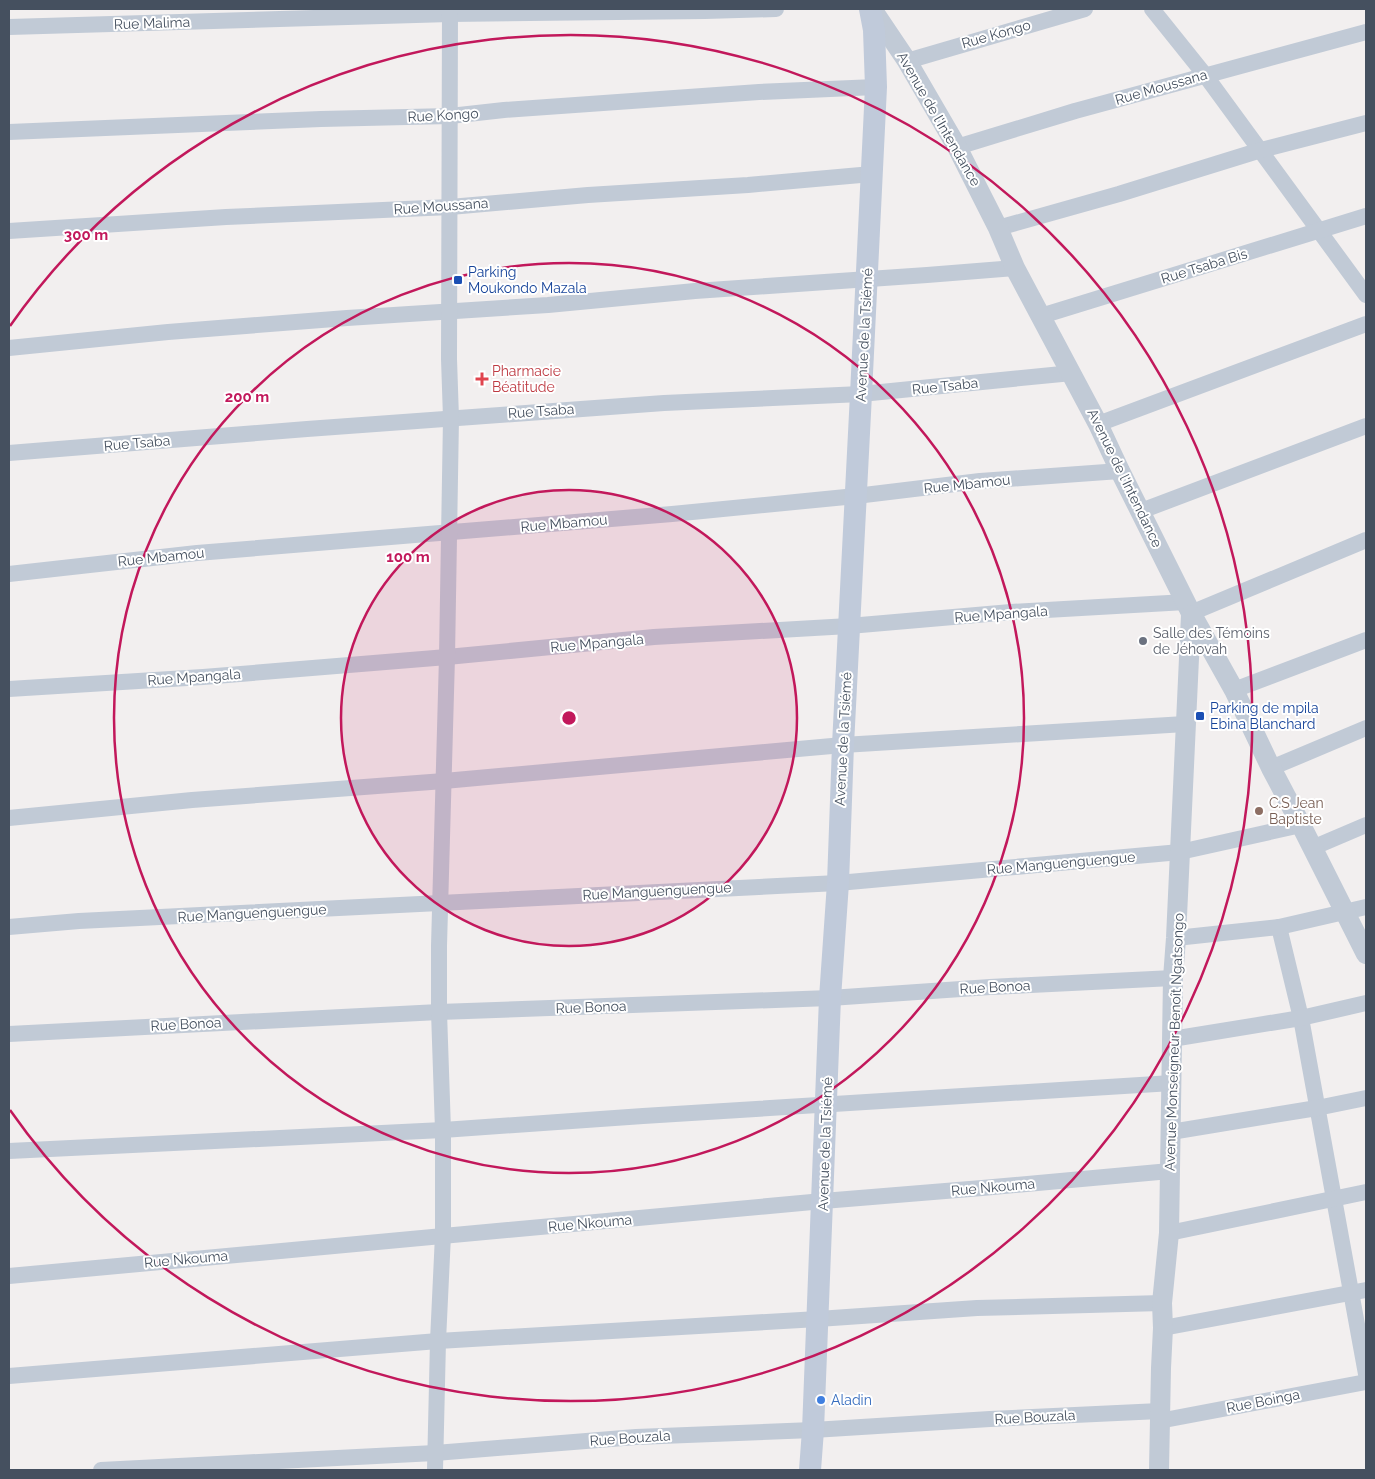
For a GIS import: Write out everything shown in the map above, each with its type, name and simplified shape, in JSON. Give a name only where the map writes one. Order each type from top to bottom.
[{"type":"main road","name":"Avenue de la Tsiémé","points":[[810,1470],[823,1201],[830,998],[838,883],[843,745],[876,88],[874,30],[871,9]]},
{"type":"street","name":"Rue Malima","points":[[9,27],[450,11],[705,11],[776,9]]},
{"type":"street","name":"Avenue de l'Intendance","points":[[871,9],[907,61],[957,147],[998,228],[1015,268],[1072,373],[1189,608],[1234,690],[1271,768],[1366,954]]},
{"type":"street","name":"Rue Kongo","points":[[907,61],[1085,9]]},
{"type":"street","points":[[1152,9],[1205,75],[1366,295]]},
{"type":"street","points":[[435,1470],[443,1235],[439,903],[448,657],[451,418],[450,11]]},
{"type":"street","name":"Rue Moussana","points":[[957,147],[1075,111],[1366,32]]},
{"type":"street","name":"Rue Kongo","points":[[9,132],[321,119],[450,116],[504,110],[760,92],[876,88]]},
{"type":"street","points":[[998,228],[1119,194],[1261,150],[1366,123]]},
{"type":"street","name":"Rue Moussana","points":[[9,231],[226,217],[450,207],[872,174]]},
{"type":"street","name":"Rue Tsaba Bis","points":[[1041,316],[1366,216]]},
{"type":"street","points":[[9,348],[168,332],[548,305],[695,291],[1015,268]]},
{"type":"street","points":[[1098,424],[1366,324]]},
{"type":"street","name":"Rue Tsaba","points":[[9,454],[451,418],[664,403],[861,394],[1072,373]]},
{"type":"street","points":[[1141,511],[1366,426]]},
{"type":"street","name":"Rue Mbamou","points":[[9,574],[197,553],[449,533],[856,496],[980,481],[1120,471]]},
{"type":"street","name":"Rue Mpangala","points":[[9,689],[203,677],[448,657],[654,637],[849,626],[1011,612],[1189,608],[1366,540]]},
{"type":"street","name":"Avenue Monseigneur Benoît Ngatsongo","points":[[1159,1470],[1162,1303],[1169,1232],[1173,978],[1180,852],[1189,608]]},
{"type":"street","points":[[1234,690],[1366,640]]},
{"type":"street","points":[[9,818],[192,800],[444,781],[843,745],[1185,724]]},
{"type":"street","points":[[1271,768],[1366,728]]},
{"type":"street","name":"Rue Manguenguengue","points":[[9,927],[80,921],[627,892],[838,883],[1180,852],[1301,825]]},
{"type":"street","points":[[1312,848],[1366,825]]},
{"type":"street","points":[[1176,938],[1279,927],[1366,907]]},
{"type":"street","points":[[1279,927],[1301,1018],[1334,1199],[1359,1291],[1366,1374]]},
{"type":"street","name":"Rue Bonoa","points":[[9,1034],[439,1012],[830,998],[990,987],[1173,978]]},
{"type":"street","points":[[1172,1039],[1301,1018],[1366,1003]]},
{"type":"street","points":[[9,1151],[443,1130],[826,1104],[1172,1084]]},
{"type":"street","points":[[1171,1132],[1318,1108],[1366,1098]]},
{"type":"street","name":"Rue Nkouma","points":[[9,1276],[443,1235],[1170,1171]]},
{"type":"street","points":[[1169,1232],[1366,1192]]},
{"type":"street","points":[[1163,1328],[1359,1291]]},
{"type":"street","points":[[9,1376],[438,1341],[977,1308],[1162,1303]]},
{"type":"street","name":"Rue Boinga","points":[[1160,1416],[1366,1382]]},
{"type":"street","name":"Rue Bouzala","points":[[101,1470],[435,1453],[636,1437],[813,1430],[990,1419],[1160,1416]]},
{"type":"place","name":"Parking Moukondo Mazala","points":[[458,280]]},
{"type":"place","name":"Pharmacie Béatitude","points":[[482,379]]},
{"type":"place","name":"Salle des Témoins de Jéhovah","points":[[1143,641]]},
{"type":"place","name":"Parking de mpila Ebina Blanchard","points":[[1200,716]]},
{"type":"place","name":"C.S Jean Baptiste","points":[[1259,811]]},
{"type":"place","name":"Aladin","points":[[821,1400]]}]
